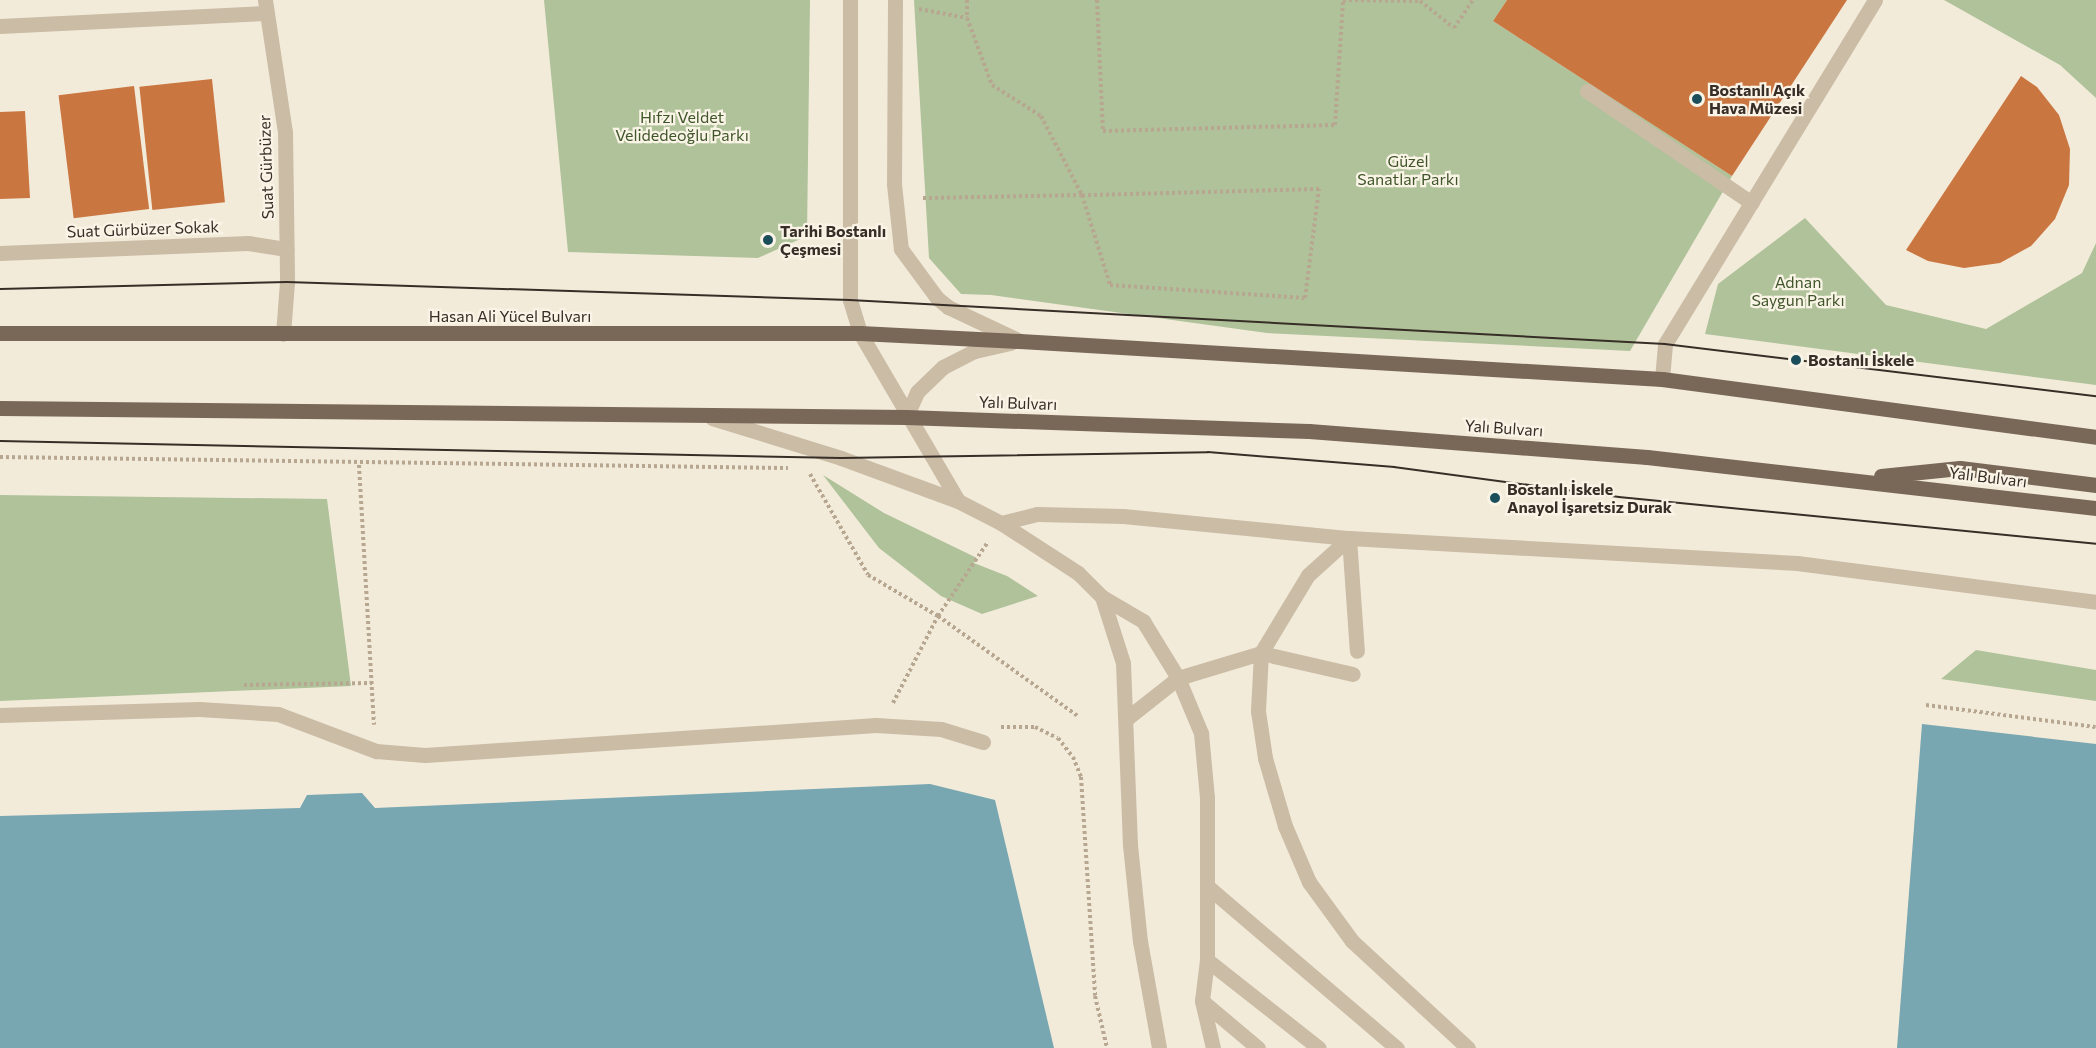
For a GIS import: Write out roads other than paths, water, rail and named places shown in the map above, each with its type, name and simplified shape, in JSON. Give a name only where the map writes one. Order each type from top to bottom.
[{"type":"main road","name":"Hasan Ali Yücel Bulvarı","points":[[0,333],[860,333],[1020,341]]},
{"type":"main road","points":[[1020,341],[1662,379],[2096,437]]},
{"type":"main road","points":[[0,408],[712,418],[906,417]]},
{"type":"main road","name":"Yalı Bulvarı","points":[[906,417],[1309,431],[1647,457],[2096,508]]},
{"type":"main road","points":[[1854,479],[1960,468],[2096,484]]},
{"type":"street","points":[[850,0],[850,300],[860,333],[906,417],[958,501]]},
{"type":"street","points":[[1662,379],[1665,344],[1875,0]]},
{"type":"street","points":[[895,2],[895,195],[901,249],[937,298],[1020,341]]},
{"type":"street","points":[[0,26],[266,7]]},
{"type":"street","name":"Suat Gürbüzer","points":[[266,7],[285,132],[287,249],[283,334]]},
{"type":"street","points":[[1587,91],[1752,202]]},
{"type":"street","name":"Suat Gürbüzer Sokak","points":[[0,253],[248,243],[287,249]]},
{"type":"street","points":[[906,417],[916,392],[944,367],[975,351],[1020,341]]},
{"type":"street","points":[[712,418],[841,458],[958,501],[1001,523],[1078,573],[1102,597],[1143,621],[1178,678],[1201,733],[1207,798],[1207,960],[1202,1001],[1213,1048]]},
{"type":"street","points":[[1001,523],[1037,514],[1123,516],[1349,538],[1797,563],[2096,602]]},
{"type":"street","points":[[1349,538],[1357,651]]},
{"type":"street","points":[[1349,538],[1308,574],[1261,653],[1258,696],[1265,758],[1285,826],[1310,882],[1352,941],[1468,1048]]},
{"type":"street","points":[[1102,597],[1123,663],[1130,845],[1140,941],[1159,1048]]},
{"type":"street","points":[[1126,719],[1178,678],[1261,653],[1353,674]]},
{"type":"street","points":[[0,715],[199,709],[278,714],[376,751],[425,755],[876,725],[940,729],[983,742]]},
{"type":"street","points":[[1207,886],[1397,1048]]},
{"type":"street","points":[[1207,960],[1319,1048]]},
{"type":"street","points":[[1202,1001],[1258,1048]]},
{"type":"water","points":[[1922,724],[2096,744],[2096,1048],[1897,1048]]},
{"type":"water","points":[[930,784],[995,800],[1054,1048],[0,1048],[0,816],[300,808],[307,795],[362,793],[375,808]]},
{"type":"tram line","points":[[0,289],[287,282],[850,300],[1665,344],[2096,396]]},
{"type":"tram line","points":[[0,441],[841,458],[1208,452],[1394,467],[1619,497],[2096,544]]},
{"type":"place","name":"Bostanlı Açık Hava Müzesi","points":[[1697,99]]},
{"type":"place","name":"Tarihi Bostanlı Çeşmesi","points":[[768,240]]},
{"type":"place","name":"Bostanlı İskele","points":[[1796,360]]},
{"type":"place","name":"Bostanlı İskele Anayol İşaretsiz Durak","points":[[1495,498]]},
{"type":"park label","name":"Hıfzı Veldet Velidedeoğlu Parkı","points":[[682,126]]},
{"type":"park label","name":"Güzel Sanatlar Parkı","points":[[1408,170]]},
{"type":"park label","name":"Adnan Saygun Parkı","points":[[1798,291]]}]
